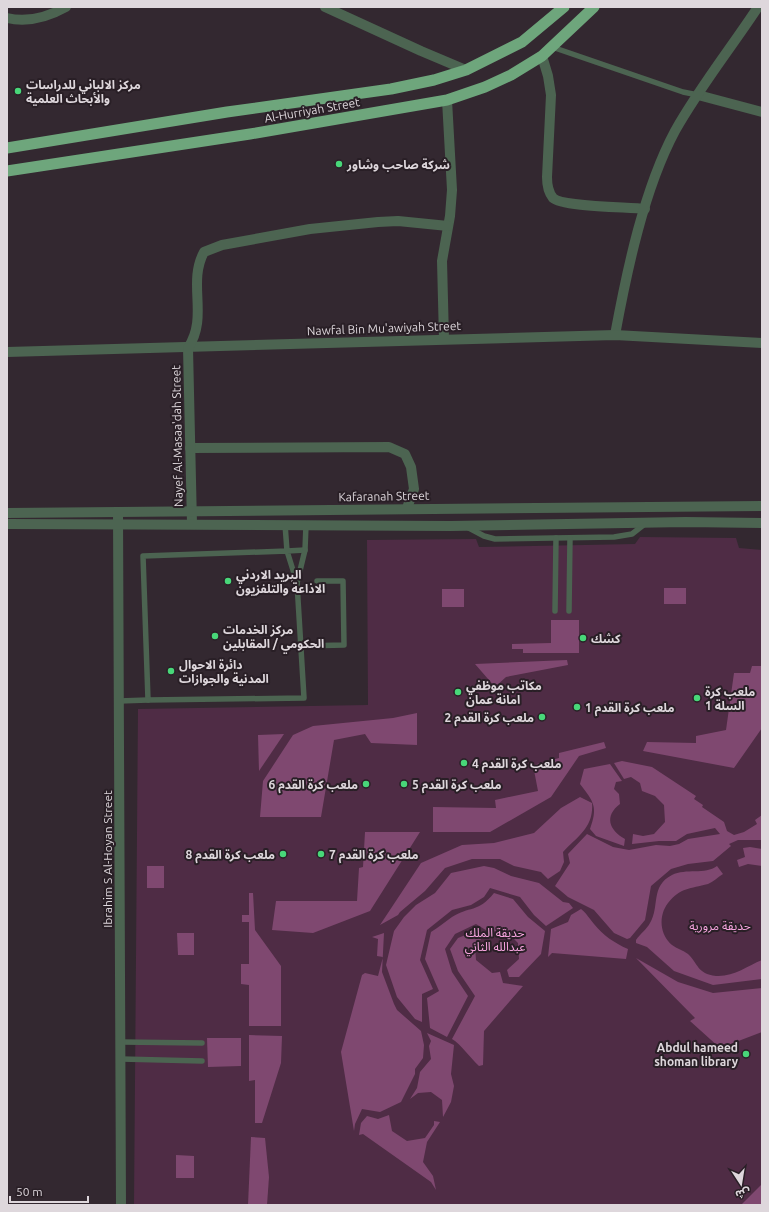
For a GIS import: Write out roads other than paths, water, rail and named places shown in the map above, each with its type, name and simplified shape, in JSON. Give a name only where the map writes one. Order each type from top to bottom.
[{"type":"highway","name":"Al-Hurriyah Street","points":[[7,148],[212,115],[391,89],[434,80],[466,70],[522,42],[564,7]]},
{"type":"highway","name":"Al-Hurriyah Street","points":[[7,171],[250,134],[448,100],[485,87],[511,75],[542,56],[594,7]]},
{"type":"street","points":[[7,18],[34,19],[54,14],[66,7]]},
{"type":"street","points":[[325,7],[466,70]]},
{"type":"street","points":[[615,335],[623,295],[645,209],[662,159],[676,131],[698,95],[758,7]]},
{"type":"street","points":[[542,56],[548,76],[551,96],[546,178],[548,189],[553,198],[559,202],[574,204],[645,209]]},
{"type":"street","points":[[698,95],[762,112]]},
{"type":"street","points":[[444,339],[442,261],[452,190],[448,100]]},
{"type":"street","points":[[188,348],[198,327],[197,268],[204,252],[211,248],[310,229],[378,222],[398,221],[448,226]]},
{"type":"street","name":"Nawfal Bin Mu'awiyah Street","points":[[7,352],[615,335],[762,343]]},
{"type":"street","name":"Nayef Al-Masaa'dah Street","points":[[188,348],[192,524]]},
{"type":"street","points":[[190,448],[389,447],[405,454],[412,467],[414,489],[407,508]]},
{"type":"street","name":"Kafaranah Street","points":[[7,524],[118,519],[192,512],[407,508],[762,506]]},
{"type":"street","name":"Kafaranah Street","points":[[7,513],[192,524],[465,526],[762,523]]},
{"type":"street","name":"Ibrahim S Al-Hoyan Street","points":[[118,519],[121,1205]]},
{"type":"lane","points":[[552,47],[698,95]]},
{"type":"lane","points":[[465,526],[479,534],[495,539],[570,538],[623,536],[632,534],[647,523]]},
{"type":"lane","points":[[119,701],[304,698],[296,583],[287,551],[285,524]]},
{"type":"lane","points":[[296,583],[305,550],[306,525]]},
{"type":"lane","points":[[555,611],[556,538]]},
{"type":"lane","points":[[569,611],[570,538]]},
{"type":"lane","points":[[148,700],[143,556],[305,550]]},
{"type":"lane","points":[[301,646],[344,645],[343,581],[317,582]]},
{"type":"lane","points":[[121,1042],[202,1043]]},
{"type":"lane","points":[[121,1059],[202,1061]]},
{"type":"place","name":"مركز الالباني للدراسات والأبحاث العلمية","points":[[18,91]]},
{"type":"place","name":"شركة صاحب وشاور","points":[[339,164]]},
{"type":"place","name":"البريد الاردني الاذاعة والتلفزيون","points":[[228,581]]},
{"type":"place","name":"مركز الخدمات الحكومي / المقابلين","points":[[215,636]]},
{"type":"place","name":"كشك","points":[[583,638]]},
{"type":"place","name":"دائرة الاحوال المدنية والجوازات","points":[[171,671]]},
{"type":"place","name":"مكاتب موظفي امانة عمان","points":[[458,692]]},
{"type":"place","name":"ملعب كرة السلة 1","points":[[697,698]]},
{"type":"place","name":"ملعب كرة القدم 1","points":[[577,707]]},
{"type":"place","name":"ملعب كرة القدم 2","points":[[542,717]]},
{"type":"place","name":"ملعب كرة القدم 4","points":[[464,763]]},
{"type":"place","name":"ملعب كرة القدم 6","points":[[366,784]]},
{"type":"place","name":"ملعب كرة القدم 5","points":[[404,784]]},
{"type":"place","name":"ملعب كرة القدم 8","points":[[283,854]]},
{"type":"place","name":"ملعب كرة القدم 7","points":[[321,854]]},
{"type":"place","name":"Abdul hameed shoman library","points":[[746,1054]]},
{"type":"park label","name":"حديقة مرورية","points":[[720,925]]},
{"type":"park label","name":"حديقة الملك عبدالله الثاني","points":[[495,939]]}]
